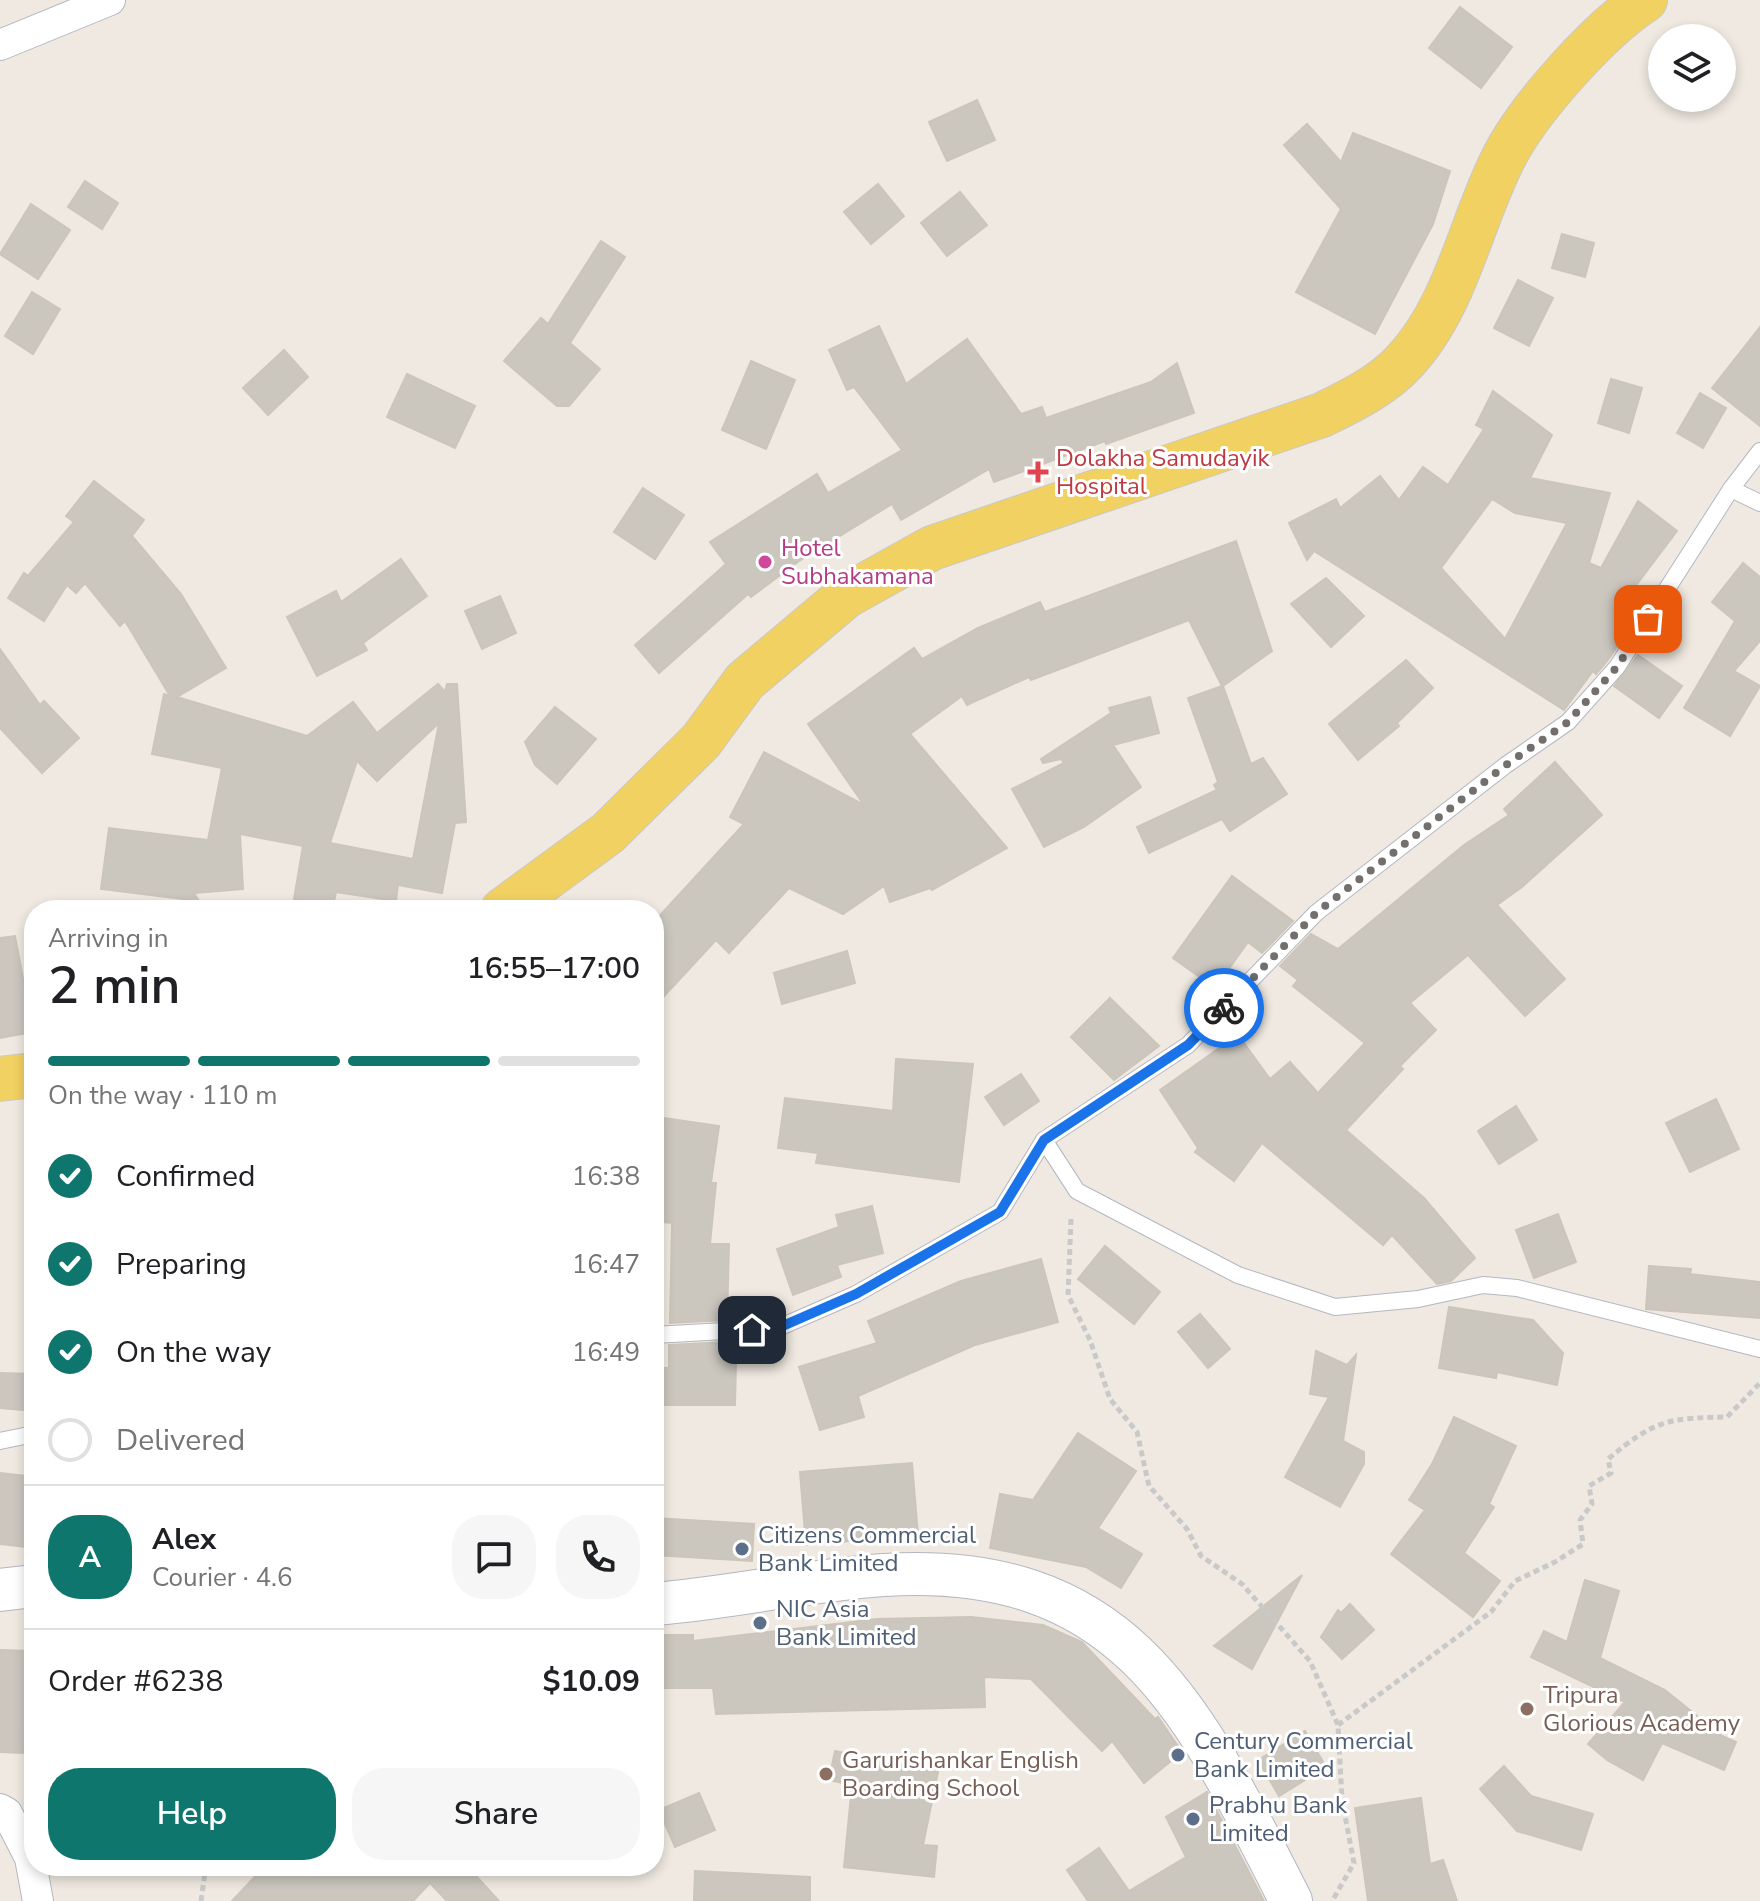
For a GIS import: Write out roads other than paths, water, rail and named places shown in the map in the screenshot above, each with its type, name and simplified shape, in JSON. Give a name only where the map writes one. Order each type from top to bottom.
[{"type":"main road","points":[[517,900],[608,833],[701,741],[745,681],[846,596],[932,548],[1322,415],[1363,394],[1404,362],[1435,316],[1479,221],[1503,158],[1534,112],[1574,65],[1645,0]]},
{"type":"main road","points":[[0,1079],[24,1076]]},
{"type":"main road","points":[[664,1603],[713,1600],[884,1575],[950,1575],[1008,1582],[1057,1599],[1099,1625],[1144,1663],[1190,1718],[1243,1802],[1291,1901]]},
{"type":"main road","points":[[0,1590],[24,1587]]},
{"type":"street","points":[[0,45],[110,0]]},
{"type":"street","points":[[0,1809],[7,1813],[24,1846]]},
{"type":"street","points":[[33,1876],[38,1901]]},
{"type":"lane","points":[[664,1334],[778,1328],[856,1294],[1000,1212],[1044,1140],[1188,1045],[1316,913],[1506,765],[1568,722],[1617,667],[1731,489],[1760,451]]},
{"type":"lane","points":[[1731,489],[1760,503]]},
{"type":"lane","points":[[1044,1140],[1077,1191],[1238,1275],[1335,1307],[1418,1299],[1483,1285],[1517,1288],[1760,1349]]},
{"type":"lane","points":[[0,1441],[24,1436]]},
{"type":"place","name":"Dolakha Samudayik Hospital","points":[[1038,472]]},
{"type":"place","name":"Hotel Subhakamana","points":[[765,562]]},
{"type":"place","name":"Citizens Commercial Bank Limited","points":[[742,1549]]},
{"type":"place","name":"NIC Asia Bank Limited","points":[[760,1623]]},
{"type":"place","name":"Tripura Glorious Academy","points":[[1527,1709]]},
{"type":"place","name":"Century Commercial Bank Limited","points":[[1178,1755]]},
{"type":"place","name":"Garurishankar English Boarding School","points":[[826,1774]]},
{"type":"place","name":"Prabhu Bank Limited","points":[[1193,1819]]}]
